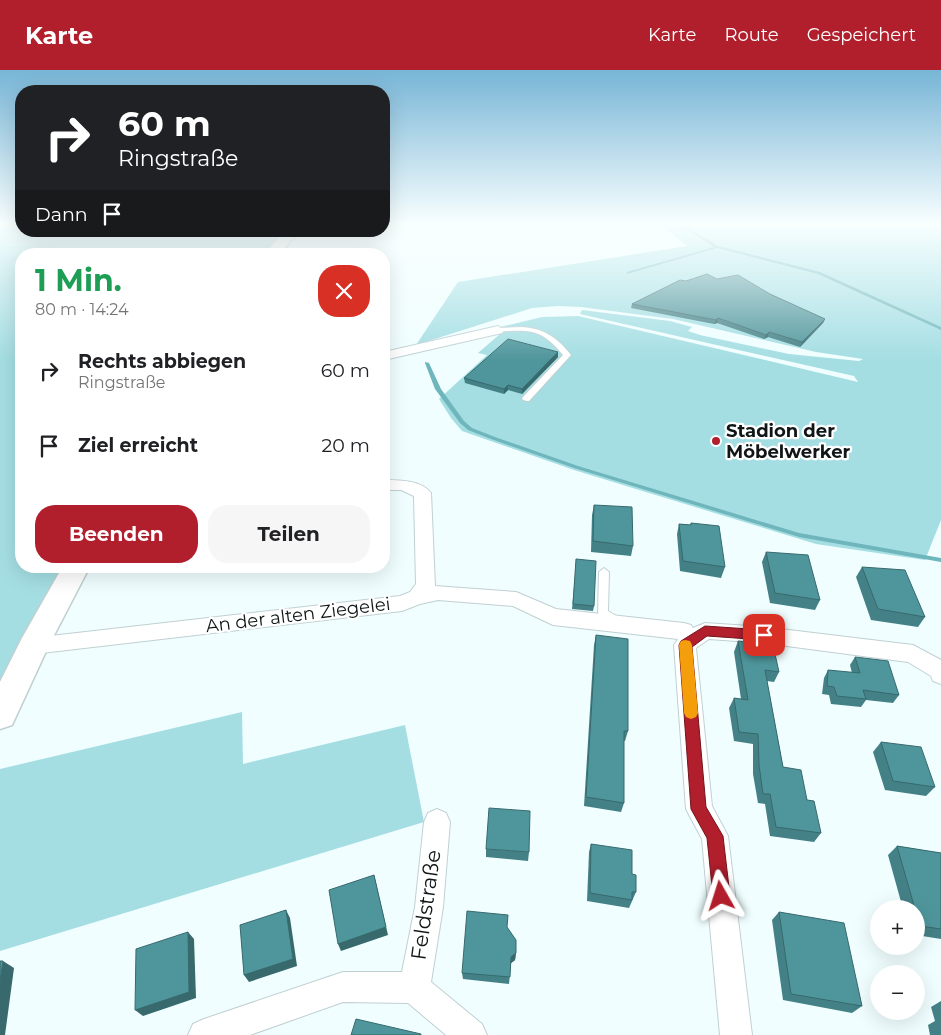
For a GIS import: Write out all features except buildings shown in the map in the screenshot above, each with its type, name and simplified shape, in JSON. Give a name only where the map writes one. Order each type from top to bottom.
[{"type":"street","points":[[390,355],[498,330]]},
{"type":"street","points":[[390,485],[403,485],[422,493],[426,584],[417,597]]},
{"type":"street","points":[[0,714],[33,646],[73,573]]},
{"type":"street","points":[[417,597],[438,593],[516,599],[553,617],[689,635],[705,631],[764,635],[913,654],[940,673]]},
{"type":"street","name":"An der alten Ziegelei","points":[[33,646],[402,603],[417,597]]},
{"type":"street","points":[[689,635],[685,645],[698,809],[715,836],[736,1035]]},
{"type":"street","name":"Feldstraße","points":[[414,988],[429,907],[437,822]]},
{"type":"street","points":[[204,1035],[344,987],[414,988],[471,1035]]},
{"type":"lane","points":[[498,330],[540,330],[555,341],[567,355],[526,399]]},
{"type":"lane","points":[[604,572],[603,613],[611,620],[678,627],[689,635]]},
{"type":"shaded area","points":[[0,270],[15,270],[15,573],[62,573],[0,693]]},
{"type":"shaded area","name":"Stadion der Möbelwerker","points":[[534,270],[941,270],[941,520],[925,560],[816,544],[574,470],[462,431],[439,399],[487,355],[478,353],[500,334],[496,328],[542,317],[578,316],[858,382],[854,376],[580,314],[582,310],[670,321],[692,327],[688,331],[700,335],[789,354],[859,361],[863,359],[816,352],[673,319],[581,307],[558,306],[532,308],[416,345],[458,282]]},
{"type":"shaded area","points":[[242,712],[243,764],[405,725],[424,822],[0,951],[0,769]]},
{"type":"waterway","points":[[628,273],[638,270]]},
{"type":"waterway","points":[[807,270],[819,273],[941,329]]},
{"type":"waterway","points":[[427,363],[438,389],[462,422],[470,429],[493,438],[576,467],[799,535],[941,560]]},
{"type":"slow traffic","points":[[685,645],[691,713]]},
{"type":"place","name":"Stadion der Möbelwerker","points":[[716,441]]},
{"type":"route","points":[[721,896],[715,836],[698,809],[685,645],[705,631],[764,635]]}]
